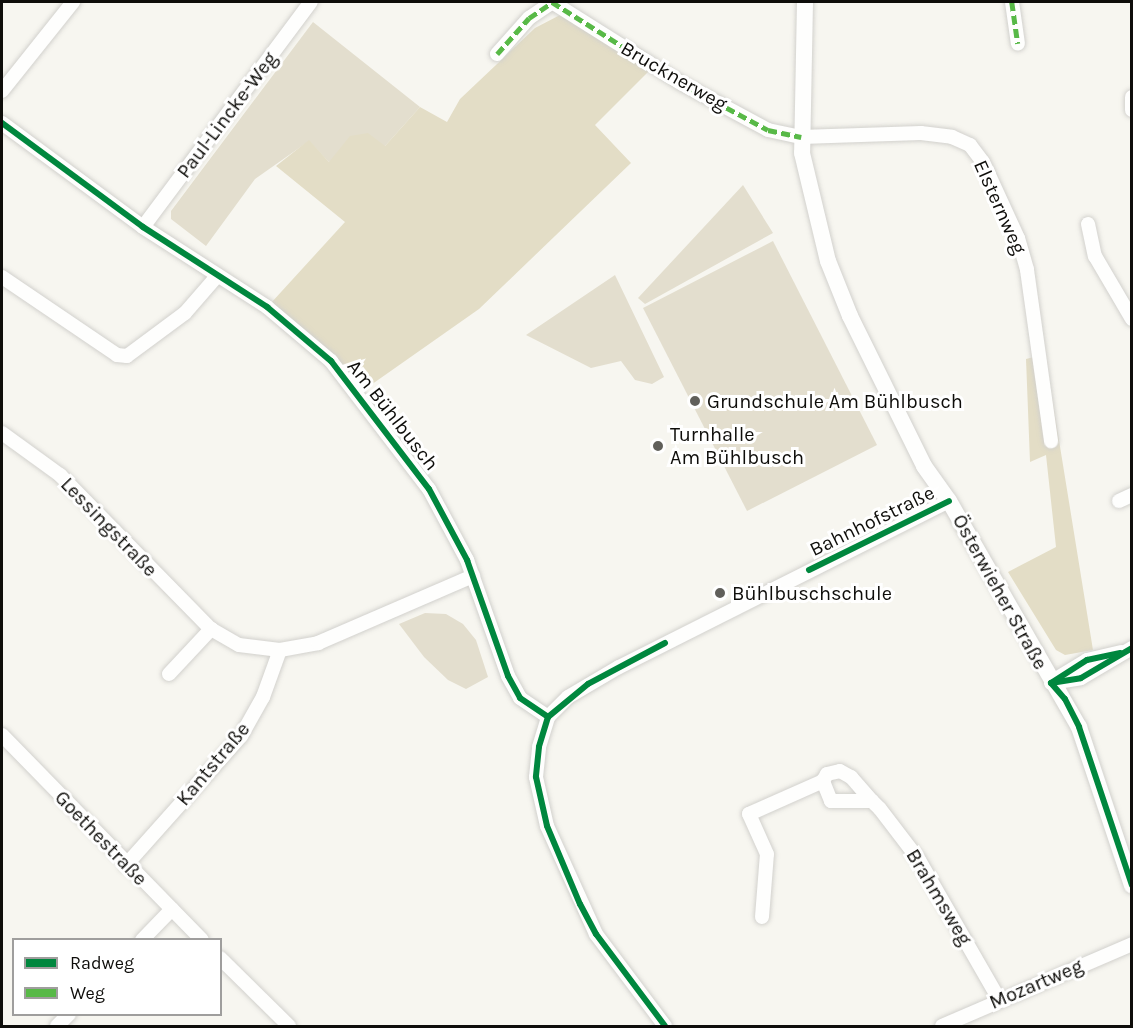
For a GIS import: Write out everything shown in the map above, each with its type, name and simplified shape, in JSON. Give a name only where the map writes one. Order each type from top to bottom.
[{"type":"street","points":[[2,91],[73,2]]},
{"type":"street","name":"Paul-Lincke-Weg","points":[[143,227],[311,2]]},
{"type":"street","name":"Brucknerweg","points":[[496,54],[529,18],[552,2],[679,82],[768,130],[801,137]]},
{"type":"street","name":"Österwieher Straße","points":[[805,2],[801,137],[806,183],[828,261],[863,344],[905,421],[934,461],[950,501],[1051,683],[1065,699],[1078,727],[1131,885]]},
{"type":"street","points":[[1012,2],[1018,44]]},
{"type":"street","points":[[1131,97],[1131,110]]},
{"type":"street","name":"Am Bühlbusch","points":[[2,123],[143,227],[280,317],[331,362],[429,489],[473,576],[508,676],[520,698],[548,717]]},
{"type":"street","name":"Elsternweg","points":[[801,137],[921,134],[952,137],[970,145],[982,162],[1018,238],[1027,270],[1051,441]]},
{"type":"street","points":[[1088,224],[1095,256],[1131,318]]},
{"type":"street","points":[[2,277],[117,355],[127,356],[185,313],[218,275]]},
{"type":"street","name":"Lessingstraße","points":[[2,433],[60,475],[211,629],[239,645],[280,650],[318,643],[473,576]]},
{"type":"street","name":"Bahnhofstraße","points":[[665,1026],[596,934],[547,826],[536,777],[539,747],[548,717],[568,697],[619,667],[950,501]]},
{"type":"street","points":[[169,674],[211,629]]},
{"type":"street","name":"Kantstraße","points":[[126,865],[241,736],[263,697],[280,650]]},
{"type":"street","points":[[1051,683],[1081,678],[1127,650]]},
{"type":"street","name":"Goethestraße","points":[[3,740],[201,938]]},
{"type":"street","name":"Brahmsweg","points":[[762,917],[767,854],[749,814],[823,781],[827,774],[840,771],[851,777],[919,860],[999,999]]},
{"type":"street","points":[[823,781],[831,801],[872,801]]},
{"type":"street","points":[[143,938],[172,909]]},
{"type":"street","name":"Mozartweg","points":[[942,1026],[999,999],[1131,944]]},
{"type":"street","points":[[222,960],[289,1026]]},
{"type":"shaded area","points":[[562,14],[650,70],[595,125],[631,163],[479,309],[368,387],[271,303],[345,222],[276,166],[309,140],[329,162],[350,136],[368,133],[385,146],[420,107],[447,122],[460,99],[535,28]]},
{"type":"shaded area","points":[[313,22],[420,107],[385,146],[329,162],[309,141],[255,179],[206,246],[171,219],[171,211]]},
{"type":"shaded area","points":[[743,185],[773,233],[645,304],[638,298]]},
{"type":"shaded area","points":[[773,241],[877,445],[747,511],[643,308]]},
{"type":"shaded area","points":[[615,275],[664,377],[652,384],[635,380],[621,361],[591,368],[526,335]]},
{"type":"shaded area","points":[[1045,354],[1093,650],[1065,655],[1056,650],[1008,572],[1056,547],[1046,455],[1030,462],[1026,359]]},
{"type":"shaded area","points":[[425,613],[446,614],[463,624],[476,640],[488,677],[466,689],[448,680],[424,657],[399,624]]},
{"type":"marked path","points":[[552,2],[679,82],[768,130],[801,137]]},
{"type":"marked path","points":[[497,54],[529,18],[553,2]]},
{"type":"marked path","points":[[1012,2],[1018,44]]},
{"type":"cycle path","points":[[2,123],[143,227],[267,307],[331,361],[429,489],[467,560],[508,676],[520,698],[548,717]]},
{"type":"cycle path","points":[[809,570],[949,501]]},
{"type":"cycle path","points":[[665,643],[588,684],[548,717],[539,747],[536,777],[547,826],[580,904],[596,934],[665,1026]]},
{"type":"cycle path","points":[[1051,683],[1081,678],[1132,648]]},
{"type":"cycle path","points":[[1051,683],[1087,660],[1120,653]]},
{"type":"cycle path","points":[[1051,683],[1065,699],[1079,727],[1132,885]]},
{"type":"place","name":"Grundschule Am Bühlbusch","points":[[695,401]]},
{"type":"place","name":"Turnhalle Am Bühlbusch","points":[[658,446]]},
{"type":"place","name":"Bühlbuschschule","points":[[720,593]]}]
